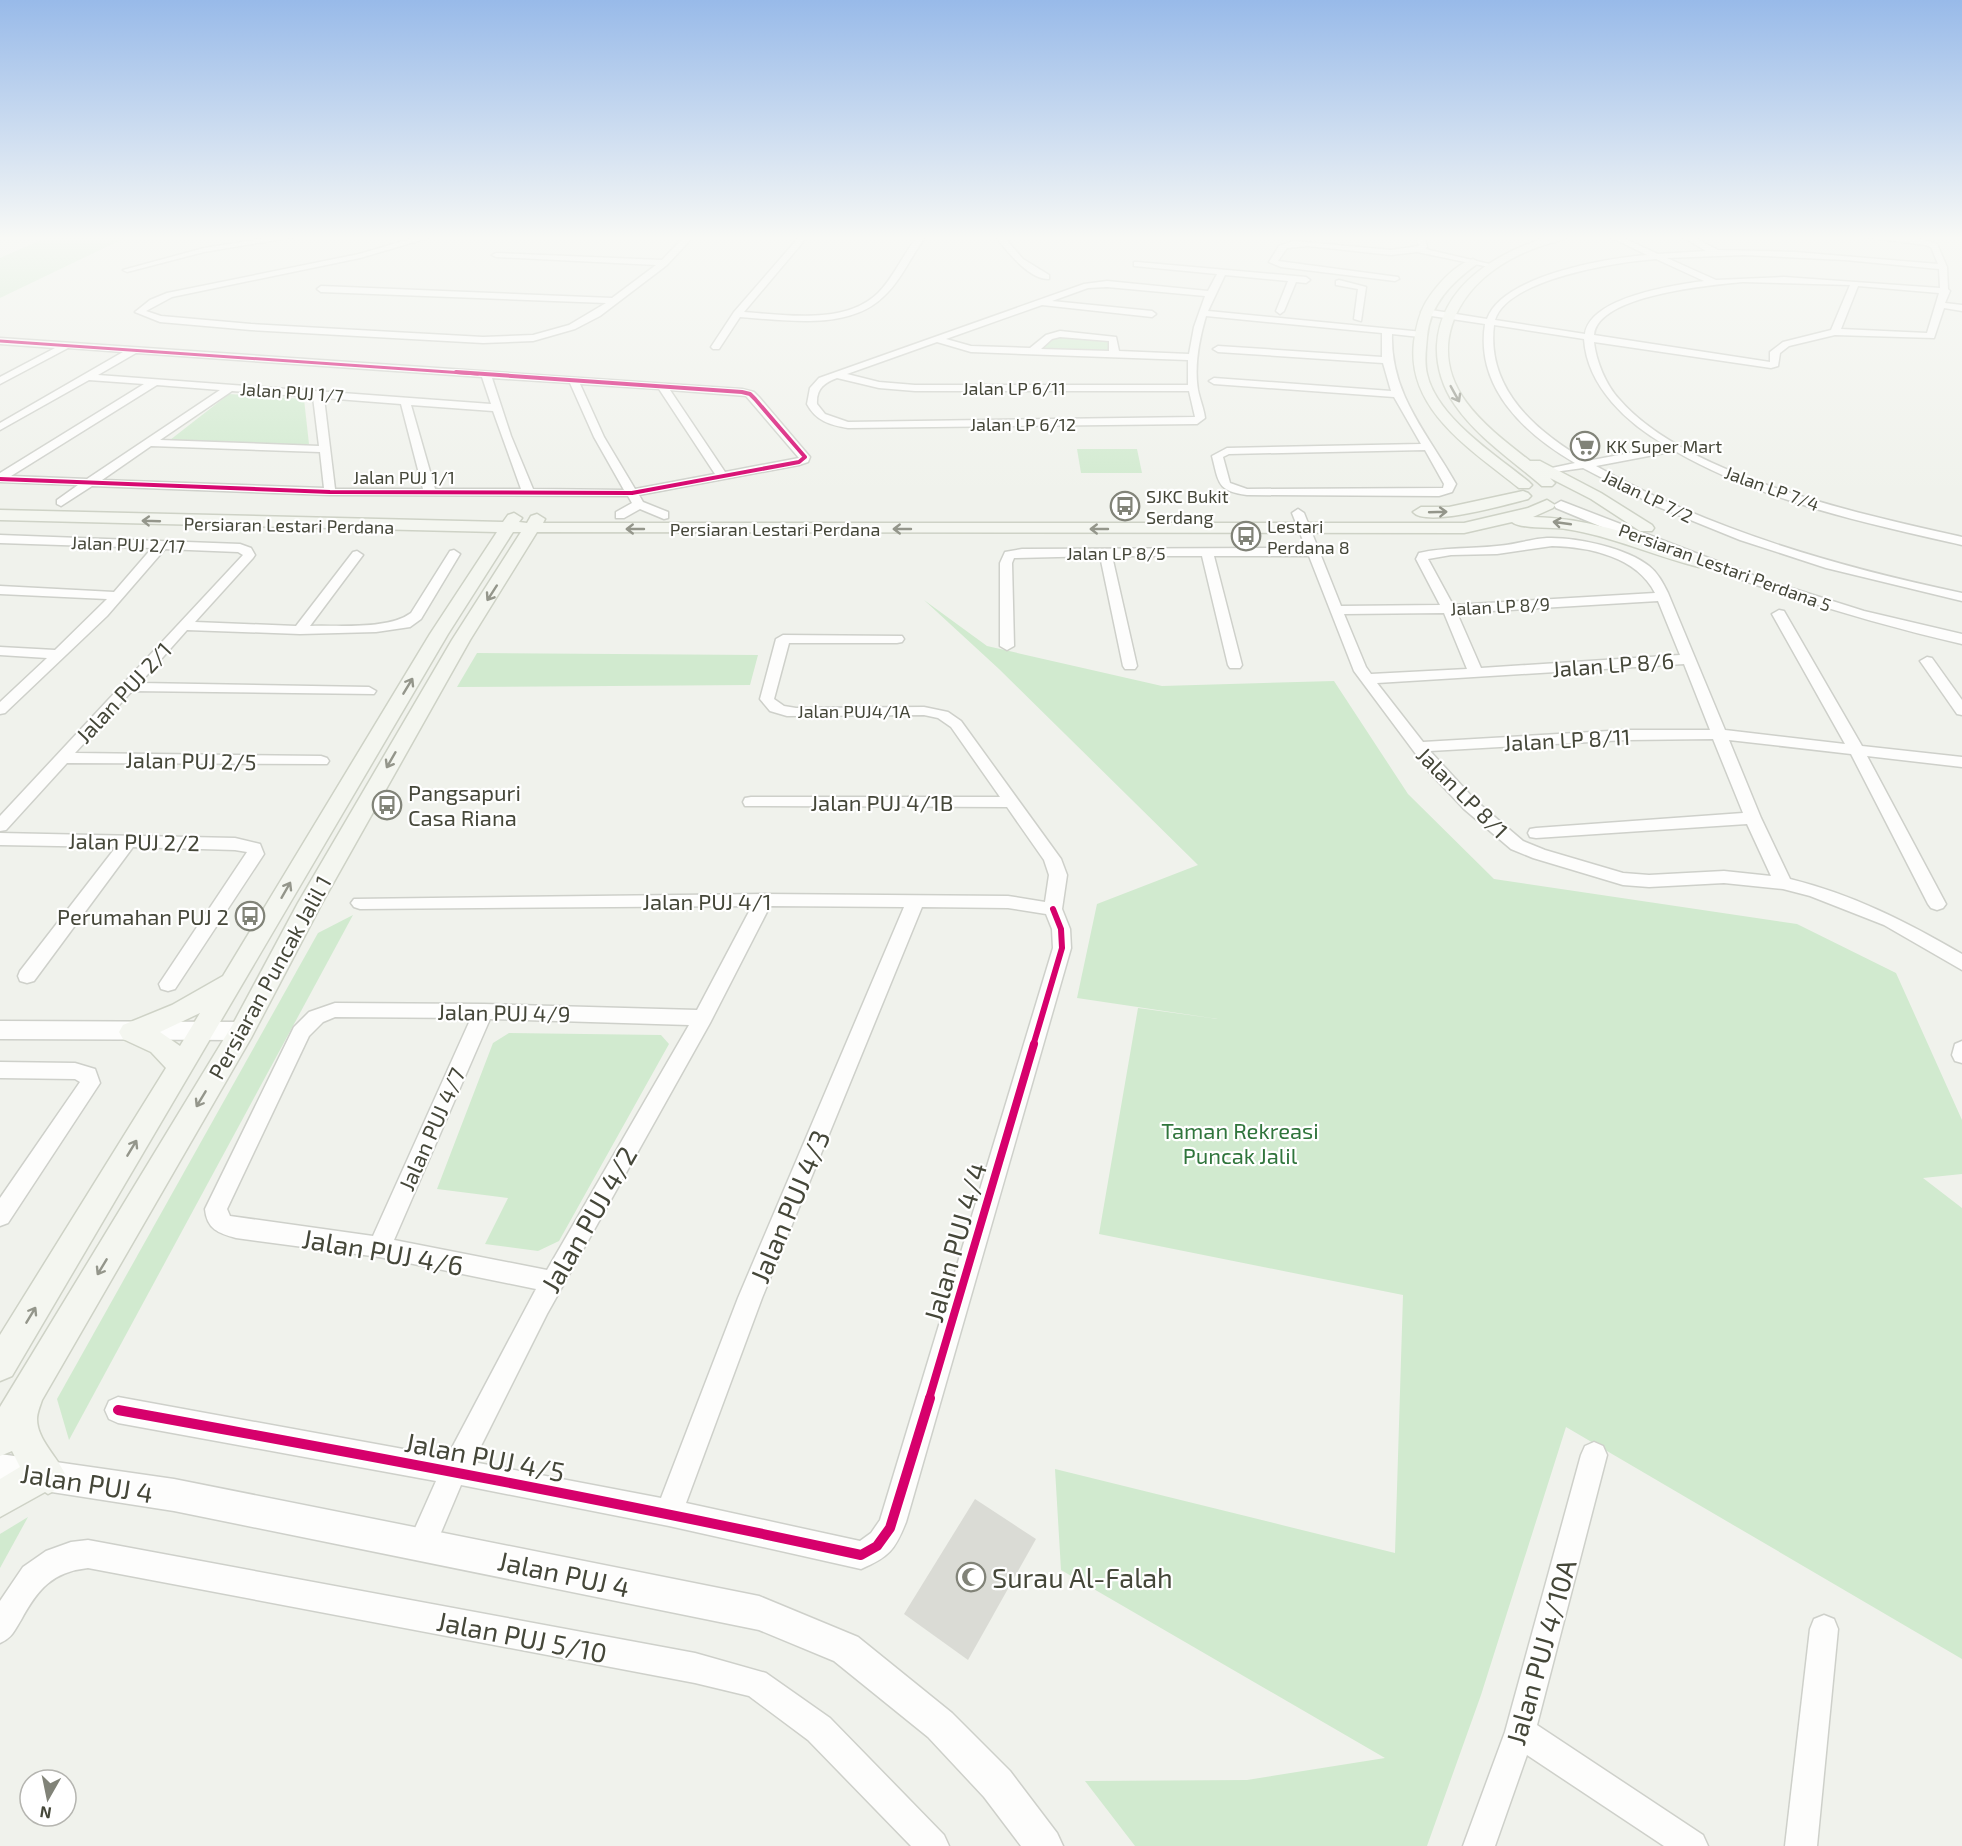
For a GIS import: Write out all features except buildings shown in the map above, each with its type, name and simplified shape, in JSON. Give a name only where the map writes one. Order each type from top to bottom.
[{"type":"main road","points":[[1078,513],[1449,512],[1480,506],[1523,490],[1494,461],[1454,427],[1429,394],[1422,380],[1419,363],[1423,322]]},
{"type":"main road","points":[[1446,322],[1442,338],[1444,364],[1455,394],[1480,427],[1516,456],[1549,477],[1646,528]]},
{"type":"main road","points":[[1480,506],[1496,495],[1502,484],[1494,461]]},
{"type":"main road","name":"Persiaran Lestari Perdana 5","points":[[1549,477],[1574,495],[1560,503],[1523,490],[1549,477]]},
{"type":"main road","name":"Persiaran Lestari Perdana","points":[[0,500],[294,512],[569,529],[942,521],[1044,513]]},
{"type":"main road","name":"Persiaran Lestari Perdana","points":[[0,515],[213,524],[461,528],[524,526],[620,515],[664,515],[1305,528],[1464,528],[1503,521],[1560,503]]},
{"type":"main road","points":[[1503,521],[1556,522],[1580,526],[1620,536],[1699,562]]},
{"type":"main road","name":"Persiaran Puncak Jalil 1","points":[[0,1365],[181,1068],[439,634],[496,549],[524,526]]},
{"type":"main road","name":"Persiaran Puncak Jalil 1","points":[[0,1439],[242,1031],[524,526]]},
{"type":"main road","points":[[461,528],[482,533],[491,539],[496,549]]},
{"type":"main road","points":[[132,1032],[176,1016],[207,998],[235,976]]},
{"type":"main road","points":[[132,1032],[154,1040],[169,1049],[181,1068]]},
{"type":"main road","points":[[0,1499],[45,1475],[30,1452],[20,1420],[25,1398]]},
{"type":"street","points":[[196,322],[251,327],[519,340],[572,327],[581,322]]},
{"type":"street","points":[[716,347],[732,322]]},
{"type":"street","points":[[837,375],[982,322]]},
{"type":"street","points":[[1193,388],[1194,342],[1201,322]]},
{"type":"street","points":[[1297,322],[1420,334]]},
{"type":"street","name":"Jalan LP 7/2","points":[[1490,322],[1489,346],[1492,365],[1513,405],[1533,430],[1584,465],[1705,524],[1850,571],[1962,597]]},
{"type":"street","points":[[1491,322],[1589,339],[1771,365],[1776,364],[1775,352],[1786,344],[1835,332],[1929,336],[1934,322]]},
{"type":"street","points":[[1589,339],[1593,322]]},
{"type":"street","points":[[1835,332],[1839,322]]},
{"type":"street","points":[[1387,331],[1387,360],[1398,394],[1429,447],[1450,484],[1448,490],[1439,493],[1247,492],[1233,490],[1225,485],[1217,456],[1227,451],[1429,447]]},
{"type":"street","points":[[1031,352],[1049,337],[1069,333],[1113,339],[1114,354]]},
{"type":"street","points":[[935,339],[962,349],[1193,357]]},
{"type":"street","name":"Jalan LP 7/4","points":[[1589,339],[1597,374],[1606,391],[1619,407],[1638,424],[1677,448],[1762,488],[1811,504],[1874,522],[1962,541]]},
{"type":"street","points":[[0,341],[662,386],[722,476]]},
{"type":"street","points":[[0,381],[67,345]]},
{"type":"street","points":[[0,427],[136,349]]},
{"type":"street","points":[[1218,349],[1387,360]]},
{"type":"street","points":[[486,374],[528,492]]},
{"type":"street","name":"Jalan LP 6/11","points":[[837,375],[879,385],[915,388],[1193,388]]},
{"type":"street","name":"Jalan LP 6/12","points":[[837,375],[822,380],[816,385],[812,398],[824,419],[848,425],[1197,421],[1200,414],[1193,388]]},
{"type":"street","name":"Jalan PUJ 1/7","points":[[87,377],[497,408]]},
{"type":"street","points":[[573,380],[599,436],[636,499],[664,515]]},
{"type":"street","points":[[1215,381],[1398,394]]},
{"type":"street","points":[[0,479],[155,382]]},
{"type":"street","name":"Jalan PUJ 1/1","points":[[0,479],[330,492],[528,492],[636,499],[722,476],[804,460],[805,457],[750,394],[662,386]]},
{"type":"street","points":[[62,502],[230,388]]},
{"type":"street","points":[[318,394],[330,492]]},
{"type":"street","points":[[405,401],[430,492]]},
{"type":"street","points":[[147,443],[323,449]]},
{"type":"street","points":[[1549,477],[1584,465],[1677,448]]},
{"type":"street","points":[[620,515],[636,499]]},
{"type":"street","name":"Persiaran Lestari Perdana 5","points":[[1560,503],[1646,528],[1757,573],[1850,601],[1962,626]]},
{"type":"street","name":"Persiaran Lestari Perdana 5","points":[[1560,503],[1699,562],[1804,599],[1962,639]]},
{"type":"street","name":"Jalan LP 8/1","points":[[1298,513],[1359,668],[1366,679],[1417,747],[1454,789],[1517,845],[1539,854],[1623,879],[1649,881],[1724,877],[1783,883],[1815,891],[1871,913],[1962,963]]},
{"type":"street","name":"Jalan PUJ 2/17","points":[[0,539],[240,548],[247,551],[249,555],[247,559]]},
{"type":"street","points":[[1476,673],[1449,609],[1422,559],[1423,556],[1453,551],[1497,550],[1555,542],[1590,547],[1618,556],[1650,573],[1689,659]]},
{"type":"street","points":[[0,710],[118,596],[161,546]]},
{"type":"street","points":[[1207,552],[1235,665]]},
{"type":"street","name":"Jalan LP 8/5","points":[[1007,646],[1006,563],[1009,555],[1315,552]]},
{"type":"street","points":[[1106,553],[1130,666]]},
{"type":"street","points":[[184,626],[300,630],[394,627],[416,616],[454,554]]},
{"type":"street","points":[[300,630],[357,555]]},
{"type":"street","name":"Jalan PUJ 2/1","points":[[0,826],[247,559]]},
{"type":"street","points":[[0,590],[118,596]]},
{"type":"street","name":"Jalan LP 8/9","points":[[1338,610],[1449,609],[1661,597]]},
{"type":"street","points":[[1779,614],[1857,751],[1937,904]]},
{"type":"street","name":"Jalan PUJ4/1A","points":[[897,639],[783,639],[767,699],[770,705],[779,710],[796,712],[924,711],[943,715],[956,724],[1013,802]]},
{"type":"street","points":[[0,651],[57,654]]},
{"type":"street","name":"Jalan LP 8/6","points":[[1366,679],[1689,659],[1753,818],[1783,883]]},
{"type":"street","points":[[1927,661],[1962,711]]},
{"type":"street","points":[[127,687],[369,691]]},
{"type":"street","name":"Jalan LP 8/11","points":[[1417,747],[1626,735],[1718,734],[1962,762]]},
{"type":"street","name":"Jalan PUJ 2/5","points":[[61,758],[321,761]]},
{"type":"street","name":"Jalan PUJ 4/1B","points":[[751,802],[1013,802]]},
{"type":"street","points":[[1013,802],[1052,859],[1058,875],[1053,909]]},
{"type":"street","points":[[1536,833],[1753,818]]},
{"type":"street","name":"Jalan PUJ 2/2","points":[[0,839],[130,840],[246,845],[254,848],[256,854],[168,984]]},
{"type":"street","points":[[27,976],[130,840]]},
{"type":"street","name":"Jalan PUJ 4/1","points":[[360,903],[764,900],[1008,902],[1053,909]]},
{"type":"street","name":"Jalan PUJ 4/2","points":[[422,1544],[454,1471],[552,1282],[703,1018],[764,900]]},
{"type":"street","name":"Jalan PUJ 4/3","points":[[669,1513],[750,1299],[915,902]]},
{"type":"street","name":"Jalan PUJ 4/4","points":[[843,1551],[861,1555],[875,1550],[886,1539],[893,1522],[1062,948],[1061,929],[1053,909]]},
{"type":"street","name":"Jalan PUJ 4/9","points":[[217,1218],[216,1209],[220,1199],[301,1032],[308,1023],[323,1012],[335,1010],[484,1011],[703,1018]]},
{"type":"street","name":"Jalan PUJ 4/7","points":[[379,1247],[484,1011]]},
{"type":"street","points":[[0,1030],[242,1031]]},
{"type":"street","points":[[1962,1049],[1962,1056]]},
{"type":"street","points":[[0,1070],[75,1071],[88,1075],[90,1083],[0,1216]]},
{"type":"street","name":"Jalan PUJ 4/6","points":[[217,1218],[224,1224],[236,1228],[379,1247],[552,1282]]},
{"type":"street","name":"Jalan PUJ 4/5","points":[[118,1410],[454,1471],[669,1513],[843,1551]]},
{"type":"street","name":"Jalan PUJ 4/10A","points":[[1479,1846],[1520,1732],[1594,1455]]},
{"type":"street","name":"Jalan PUJ 4","points":[[0,1469],[174,1495],[759,1612],[846,1649],[940,1725],[997,1784],[1044,1846]]},
{"type":"street","name":"Jalan PUJ 5/10","points":[[0,1629],[19,1594],[33,1577],[51,1563],[69,1554],[88,1554],[695,1668],[756,1683],[819,1729],[933,1846]]},
{"type":"street","points":[[1801,1846],[1824,1629]]},
{"type":"street","points":[[1520,1732],[1692,1846]]},
{"type":"green space","points":[[1067,335],[1102,338],[1110,341],[1108,352],[1038,351],[1055,338]]},
{"type":"green space","points":[[229,394],[304,399],[309,444],[303,446],[170,440]]},
{"type":"green space","points":[[1077,449],[1137,449],[1142,473],[1081,473]]},
{"type":"green space","name":"Taman Rekreasi Puncak Jalil","points":[[924,600],[987,646],[1162,686],[1334,681],[1408,794],[1494,879],[1797,924],[1896,973],[1962,1120],[1962,1174],[1923,1178],[1962,1208],[1962,1659],[1566,1427],[1481,1695],[1427,1846],[1135,1846],[1085,1781],[1247,1780],[1385,1758],[1061,1570],[1055,1469],[1395,1553],[1403,1295],[1099,1234],[1138,1008],[1218,1019],[1077,998],[1097,904],[1198,865],[999,669]]},
{"type":"green space","points":[[477,653],[758,655],[750,685],[457,687]]},
{"type":"green space","points":[[353,915],[69,1440],[57,1399],[318,933]]},
{"type":"green space","points":[[509,1033],[661,1035],[669,1044],[559,1241],[538,1251],[485,1244],[508,1198],[437,1189],[493,1043]]},
{"type":"green space","points":[[28,1517],[0,1568],[0,1534]]},
{"type":"cycle path","points":[[0,341],[742,392],[750,394],[755,399],[805,457],[799,462],[632,493],[330,492],[0,479]]},
{"type":"cycle path","points":[[118,1410],[454,1471],[669,1513],[861,1555],[867,1552],[881,1543],[893,1522],[1062,948],[1061,929],[1053,909]]},
{"type":"place","name":"KK Super Mart","points":[[1585,446]]},
{"type":"place","name":"SJKC Bukit Serdang","points":[[1125,506]]},
{"type":"place","name":"Lestari Perdana 8","points":[[1246,536]]},
{"type":"place","name":"Pangsapuri Casa Riana","points":[[387,805]]},
{"type":"place","name":"Perumahan PUJ 2","points":[[250,916]]},
{"type":"place","name":"Surau Al-Falah","points":[[971,1577]]}]
